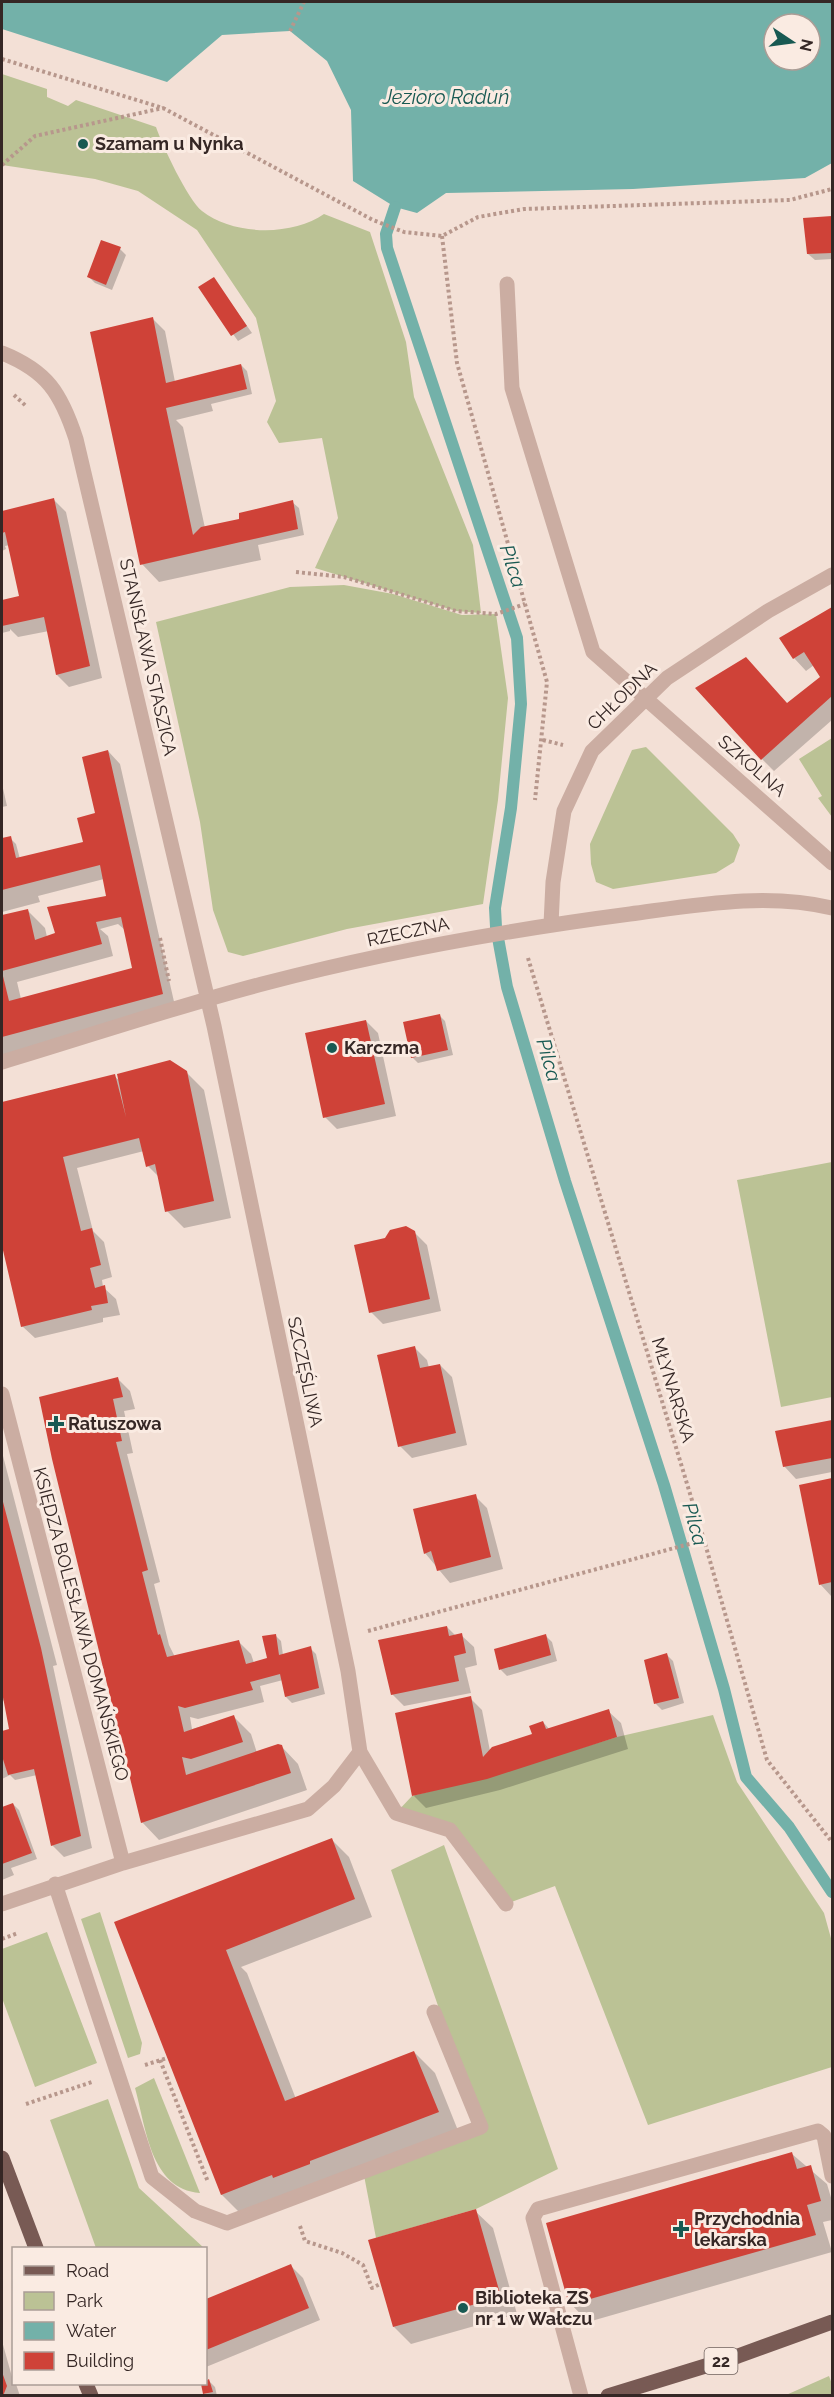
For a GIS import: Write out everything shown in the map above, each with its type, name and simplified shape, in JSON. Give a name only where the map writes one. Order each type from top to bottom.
[{"type":"main road","points":[[2,2157],[36,2247]]},
{"type":"main road","name":"22","points":[[608,2396],[738,2356],[832,2322]]},
{"type":"street","name":"SZKOLNA","points":[[507,284],[512,388],[593,652],[832,864]]},
{"type":"street","name":"STANISŁAWA STASZICA","points":[[2,354],[18,360],[48,380],[66,406],[76,439],[208,1001]]},
{"type":"street","name":"CHŁODNA","points":[[551,924],[554,882],[564,811],[592,751],[667,678],[768,611],[832,576]]},
{"type":"street","name":"RZECZNA","points":[[2,1062],[266,983],[519,929],[730,901],[796,901],[832,908]]},
{"type":"street","name":"SZCZĘŚLIWA","points":[[208,1001],[341,1638],[360,1752]]},
{"type":"street","name":"KSIĘDZA BOLESŁAWA DOMAŃSKIEGO","points":[[2,1394],[123,1863]]},
{"type":"street","points":[[2,1904],[55,1884],[308,1809],[334,1786],[360,1752],[396,1813],[450,1830],[506,1904]]},
{"type":"street","points":[[55,1884],[152,2177],[195,2211],[227,2223],[481,2127],[434,2012]]},
{"type":"street","points":[[581,2396],[533,2218],[538,2209],[818,2131],[824,2136],[832,2176]]},
{"type":"path","points":[[290,30],[304,2]]},
{"type":"path","points":[[2,59],[163,108],[373,220],[404,232],[441,236],[478,217],[524,209],[790,200],[832,189]]},
{"type":"path","points":[[2,165],[35,136],[163,108]]},
{"type":"path","points":[[441,236],[457,363],[548,682],[534,808]]},
{"type":"path","points":[[12,394],[28,408]]},
{"type":"path","points":[[296,572],[344,577],[456,611],[496,614],[525,604]]},
{"type":"path","points":[[158,926],[170,985]]},
{"type":"path","name":"MŁYNARSKA","points":[[519,929],[704,1540],[766,1760],[832,1842]]},
{"type":"path","points":[[341,1638],[704,1540]]},
{"type":"green space","points":[[2,74],[47,89],[47,97],[68,106],[76,100],[156,127],[190,196],[202,211],[215,219],[246,229],[263,230],[296,226],[324,214],[370,232],[406,342],[414,397],[473,545],[481,613],[456,611],[315,568],[338,518],[322,438],[279,443],[267,422],[276,401],[256,318],[197,230],[138,191],[95,179],[2,165]]},
{"type":"green space","points":[[344,585],[393,594],[462,615],[496,614],[508,698],[498,800],[483,904],[347,929],[243,956],[228,952],[213,910],[200,822],[156,622],[290,587]]},
{"type":"green space","points":[[832,738],[832,817],[818,798],[822,796],[799,759]]},
{"type":"green space","points":[[646,747],[733,834],[740,845],[734,862],[716,873],[613,889],[596,882],[591,864],[590,844],[632,750]]},
{"type":"green space","points":[[832,1162],[832,1397],[781,1407],[737,1180]]},
{"type":"green space","points":[[713,1715],[737,1782],[824,1913],[832,1942],[832,2067],[648,2125],[555,1886],[506,1904],[450,1830],[396,1813],[412,1796],[487,1777],[617,1737]]},
{"type":"green space","points":[[444,1845],[558,2169],[476,2209],[376,2238],[362,2165],[480,2127],[391,1870]]},
{"type":"green space","points":[[100,1912],[142,2043],[140,2054],[128,2058],[81,1919]]},
{"type":"green space","points":[[47,1932],[97,2063],[35,2087],[2,1998],[2,1949]]},
{"type":"green space","points":[[154,2078],[200,2193],[183,2189],[170,2180],[160,2168],[153,2154],[135,2088]]},
{"type":"green space","points":[[108,2099],[139,2188],[203,2247],[96,2247],[50,2120]]},
{"type":"green space","points":[[829,2376],[832,2395],[786,2395]]},
{"type":"water","name":"Jezioro Raduń","points":[[2,2],[832,2],[832,163],[805,178],[633,189],[446,193],[417,213],[395,207],[353,181],[351,110],[327,61],[290,31],[222,35],[167,82],[2,29]]},
{"type":"building","points":[[832,216],[832,253],[807,254],[803,218]]},
{"type":"building","points":[[101,240],[121,247],[106,285],[87,277]]},
{"type":"building","points":[[214,277],[247,326],[231,336],[198,287]]},
{"type":"building","points":[[153,317],[166,383],[241,364],[247,389],[166,408],[193,535],[201,527],[239,519],[239,513],[293,500],[298,529],[140,565],[90,332]]},
{"type":"building","points":[[54,498],[90,666],[56,675],[44,617],[2,626],[2,600],[19,596],[5,532],[2,533],[2,511]]},
{"type":"building","points":[[832,607],[832,696],[761,760],[695,688],[746,657],[787,703],[820,677],[804,652],[793,659],[779,638]]},
{"type":"building","points":[[108,750],[163,994],[2,1037],[2,972],[9,1001],[132,968],[121,917],[96,922],[102,944],[2,971],[2,915],[28,909],[35,940],[55,933],[47,907],[106,896],[100,865],[2,890],[2,838],[11,836],[16,858],[83,842],[77,818],[95,813],[82,757]]},
{"type":"building","points":[[440,1014],[448,1050],[411,1058],[403,1022]]},
{"type":"building","points":[[366,1020],[385,1104],[323,1118],[305,1033]]},
{"type":"building","points":[[170,1060],[187,1071],[214,1201],[165,1212],[155,1164],[146,1167],[139,1138],[63,1157],[81,1231],[92,1228],[101,1265],[90,1268],[95,1288],[105,1285],[108,1303],[91,1306],[92,1310],[21,1327],[2,1246],[2,1102],[115,1074],[126,1117],[117,1074]]},
{"type":"building","points":[[406,1226],[415,1231],[430,1299],[369,1313],[354,1245],[385,1238],[390,1230]]},
{"type":"building","points":[[415,1346],[420,1368],[440,1364],[456,1433],[398,1447],[377,1355]]},
{"type":"building","points":[[118,1377],[123,1397],[113,1399],[122,1441],[116,1442],[148,1570],[142,1572],[158,1635],[160,1634],[167,1657],[239,1640],[246,1664],[267,1658],[262,1636],[276,1634],[279,1655],[311,1646],[319,1688],[285,1697],[280,1674],[250,1682],[253,1690],[185,1708],[178,1706],[184,1732],[234,1715],[243,1742],[191,1759],[182,1757],[186,1775],[278,1744],[282,1745],[291,1773],[141,1823],[39,1397]]},
{"type":"building","points":[[832,1420],[832,1458],[783,1467],[775,1431]]},
{"type":"building","points":[[832,1478],[832,1582],[819,1585],[799,1485]]},
{"type":"building","points":[[476,1494],[491,1557],[437,1571],[431,1551],[424,1554],[413,1509]]},
{"type":"building","points":[[2,1498],[41,1648],[81,1836],[51,1846],[34,1769],[8,1775],[2,1756],[2,1731],[9,1729],[2,1692]]},
{"type":"building","points":[[447,1626],[449,1636],[462,1633],[466,1653],[454,1656],[459,1681],[391,1695],[378,1640]]},
{"type":"building","points":[[546,1634],[551,1655],[499,1670],[494,1649]]},
{"type":"building","points":[[667,1653],[679,1698],[654,1704],[644,1660]]},
{"type":"building","points":[[471,1696],[483,1757],[492,1747],[532,1734],[529,1726],[543,1721],[546,1729],[609,1709],[617,1737],[487,1779],[412,1796],[395,1713]]},
{"type":"building","points":[[13,1803],[32,1853],[2,1864],[2,1807]]},
{"type":"building","points":[[332,1838],[355,1899],[226,1950],[285,2101],[414,2051],[439,2112],[310,2161],[310,2164],[273,2178],[272,2175],[221,2195],[114,1922]]},
{"type":"building","name":"Przychodnia lekarska","points":[[792,2152],[797,2169],[811,2165],[821,2201],[807,2205],[816,2235],[569,2305],[546,2223]]},
{"type":"building","points":[[476,2209],[501,2297],[393,2327],[368,2240]]},
{"type":"building","points":[[291,2264],[309,2308],[207,2350],[207,2299]]},
{"type":"building","points":[[2,2372],[7,2386],[3,2396],[2,2396]]},
{"type":"building","points":[[209,2379],[213,2392],[203,2394],[201,2385],[207,2385]]},
{"type":"waterway","name":"Pilca","points":[[395,207],[386,234],[387,248],[517,638],[521,704],[511,808],[495,908],[496,927],[507,987],[565,1181],[664,1485],[724,1689],[746,1777],[789,1827],[832,1892]]},
{"type":"place","name":"Szamam u Nynka","points":[[83,144]]},
{"type":"place","name":"Karczma","points":[[332,1048]]},
{"type":"place","name":"Ratuszowa","points":[[56,1424]]},
{"type":"place","name":"Przychodnia lekarska","points":[[681,2229]]},
{"type":"place","name":"Biblioteka ZS nr 1 w Wałczu","points":[[463,2308]]}]
